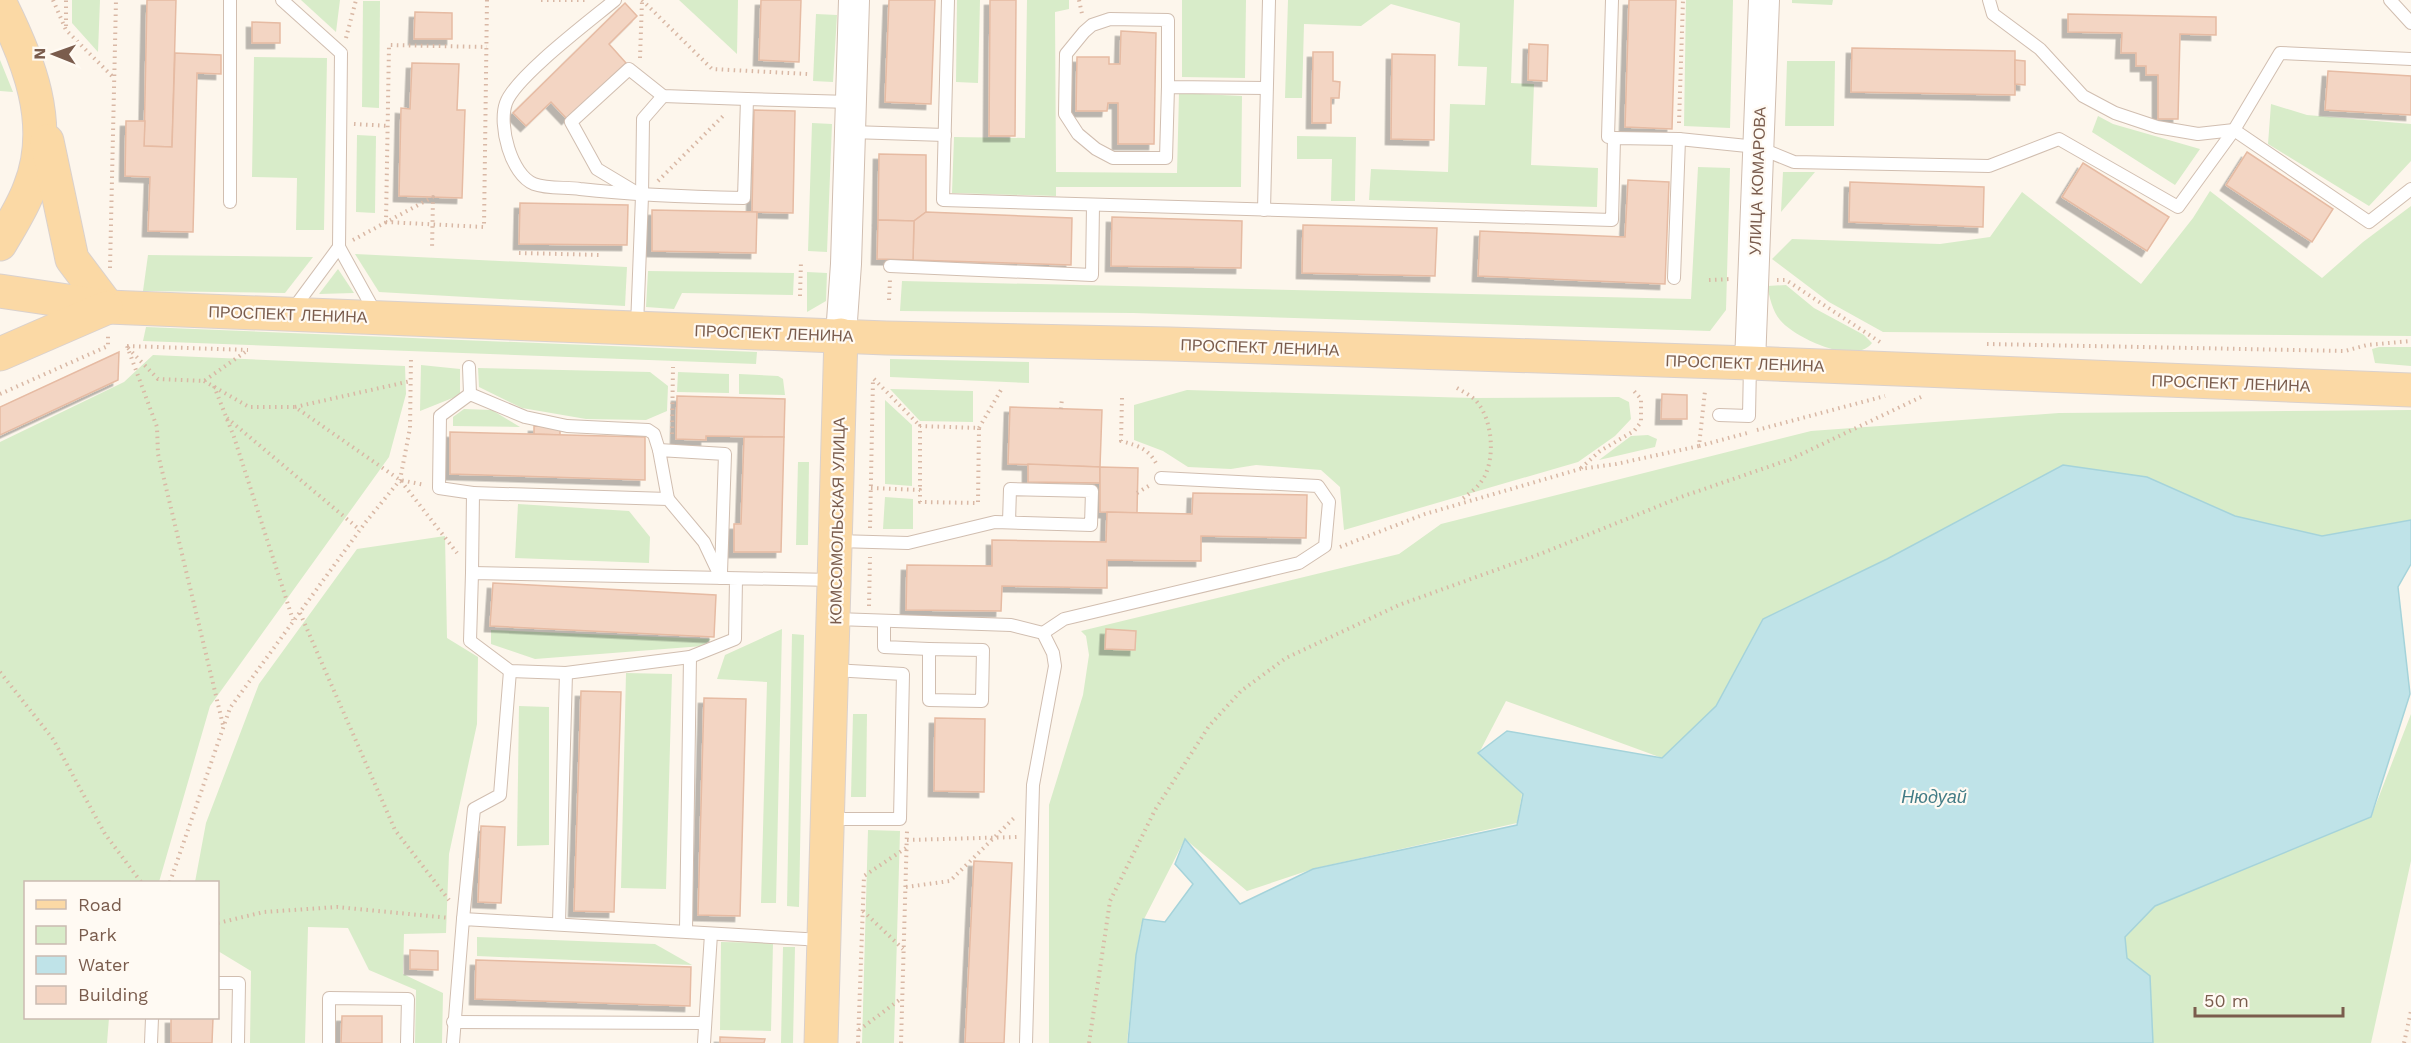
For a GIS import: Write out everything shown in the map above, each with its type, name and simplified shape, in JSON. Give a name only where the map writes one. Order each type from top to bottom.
[{"type":"main road","points":[[0,3],[39,98],[62,220],[72,259],[108,308]]},
{"type":"main road","points":[[0,244],[10,214],[31,186],[40,147],[39,98]]},
{"type":"main road","points":[[0,291],[108,308]]},
{"type":"main road","name":"ПРОСПЕКТ ЛЕНИНА","points":[[0,354],[108,308],[290,313],[636,329],[1750,363],[2411,390]]},
{"type":"main road","name":"КОМСОМОЛЬСКАЯ УЛИЦА","points":[[821,1043],[841,335]]},
{"type":"street","name":"КОМСОМОЛЬСКАЯ УЛИЦА","points":[[841,335],[851,132],[854,0]]},
{"type":"street","name":"УЛИЦА КОМАРОВА","points":[[1750,363],[1764,0]]},
{"type":"lane","points":[[230,0],[230,202]]},
{"type":"lane","points":[[282,0],[341,53],[339,248],[378,318]]},
{"type":"lane","points":[[615,0],[556,49],[516,88],[506,104],[507,148],[520,173],[534,184],[642,196],[744,198],[743,99]]},
{"type":"lane","points":[[948,0],[943,200],[1612,220],[1607,138],[1612,0]]},
{"type":"lane","points":[[1264,210],[1269,0]]},
{"type":"lane","points":[[1989,0],[1993,14],[2040,49],[2083,96],[2115,113],[2157,127],[2198,134],[2234,130],[2369,222],[2411,189]]},
{"type":"lane","points":[[2390,0],[2411,23]]},
{"type":"lane","points":[[1110,19],[1168,20],[1168,87],[1166,158],[1113,158],[1078,134],[1065,114],[1066,54],[1084,32],[1110,19]]},
{"type":"lane","points":[[1607,138],[1679,139],[1757,147],[1794,162],[1989,166],[2059,139],[2178,207],[2234,130],[2280,53],[2411,59]]},
{"type":"lane","points":[[642,196],[597,169],[571,122],[629,69],[663,96],[851,102]]},
{"type":"lane","points":[[1168,87],[1266,88]]},
{"type":"lane","points":[[636,329],[643,119],[663,96]]},
{"type":"lane","points":[[851,132],[945,135]]},
{"type":"lane","points":[[1674,278],[1679,139]]},
{"type":"lane","points":[[890,266],[1092,275],[1093,205]]},
{"type":"lane","points":[[290,313],[339,248]]},
{"type":"lane","points":[[1719,415],[1749,416],[1750,363]]},
{"type":"lane","points":[[469,367],[470,394]]},
{"type":"lane","points":[[470,394],[525,417],[567,426],[648,430],[654,434],[665,450],[668,499],[704,542],[721,578]]},
{"type":"lane","points":[[470,394],[440,416],[439,488],[473,493],[668,499]]},
{"type":"lane","points":[[665,450],[725,454],[721,578]]},
{"type":"lane","points":[[834,619],[1011,625],[1043,633],[1064,619],[1299,563],[1325,546],[1329,502],[1318,486],[1161,478]]},
{"type":"lane","points":[[836,540],[908,543],[995,522],[1091,525],[1092,491],[1010,489],[1009,522]]},
{"type":"lane","points":[[473,493],[470,641],[510,671],[566,673],[690,657],[735,639],[736,579]]},
{"type":"lane","points":[[472,573],[835,580]]},
{"type":"lane","points":[[884,621],[884,647],[982,650],[982,701],[928,700],[929,649]]},
{"type":"lane","points":[[1026,1043],[1033,800],[1055,666],[1053,653],[1043,633]]},
{"type":"lane","points":[[686,930],[690,657]]},
{"type":"lane","points":[[828,819],[900,819],[903,674],[832,670]]},
{"type":"lane","points":[[453,1043],[453,1022],[474,809],[500,795],[510,671]]},
{"type":"lane","points":[[559,923],[566,673]]},
{"type":"lane","points":[[463,919],[686,930],[711,934],[824,940]]},
{"type":"lane","points":[[704,1043],[711,934]]},
{"type":"lane","points":[[219,983],[239,983],[238,1043]]},
{"type":"lane","points":[[328,1043],[330,998],[408,999],[407,1043]]},
{"type":"lane","points":[[151,1043],[152,1019]]},
{"type":"lane","points":[[453,1022],[704,1023]]},
{"type":"path","points":[[53,0],[66,30],[114,78]]},
{"type":"path","points":[[66,0],[66,30]]},
{"type":"path","points":[[112,246],[116,0]]},
{"type":"path","points":[[341,53],[356,0]]},
{"type":"path","points":[[386,222],[484,227],[487,0]]},
{"type":"path","points":[[541,0],[588,0]]},
{"type":"path","points":[[642,0],[712,69],[808,74]]},
{"type":"path","points":[[639,77],[642,0]]},
{"type":"path","points":[[1679,139],[1683,0]]},
{"type":"path","points":[[386,222],[389,45],[487,47]]},
{"type":"path","points":[[642,196],[743,99]]},
{"type":"path","points":[[341,124],[389,126]]},
{"type":"path","points":[[339,248],[433,197],[432,250]]},
{"type":"path","points":[[519,253],[602,255]]},
{"type":"path","points":[[800,296],[801,261]]},
{"type":"path","points":[[1709,280],[1786,280],[1881,342]]},
{"type":"path","points":[[1975,344],[2345,351],[2367,345],[2411,341]]},
{"type":"path","points":[[127,346],[249,350],[204,381]]},
{"type":"path","points":[[127,346],[158,379],[204,381],[249,407],[295,407],[411,381]]},
{"type":"path","points":[[127,346],[158,427],[158,454],[224,726]]},
{"type":"path","points":[[170,881],[230,708],[360,530],[400,480],[410,428],[411,357]]},
{"type":"path","points":[[665,450],[673,367]]},
{"type":"path","points":[[873,379],[920,426],[979,428]]},
{"type":"path","points":[[214,386],[294,620]]},
{"type":"path","points":[[1457,388],[1473,398],[1482,410],[1488,428],[1490,454],[1481,482],[1458,503]]},
{"type":"path","points":[[920,426],[920,502],[978,503],[979,428],[1001,390]]},
{"type":"path","points":[[1580,469],[1600,451],[1634,431],[1641,422],[1641,399],[1633,390]]},
{"type":"path","points":[[1698,446],[1705,391]]},
{"type":"path","points":[[1299,563],[1458,503],[1580,469],[1616,464],[1698,446],[1885,396]]},
{"type":"path","points":[[1061,409],[1062,398]]},
{"type":"path","points":[[1122,398],[1121,441],[1141,446],[1152,455],[1161,478]]},
{"type":"path","points":[[1089,1043],[1110,901],[1155,810],[1209,726],[1241,691],[1286,658],[1399,605],[1540,554],[1681,497],[1791,459],[1921,398]]},
{"type":"path","points":[[295,407],[400,480],[472,573]]},
{"type":"path","points":[[226,417],[360,530]]},
{"type":"path","points":[[400,480],[439,488]]},
{"type":"path","points":[[871,488],[920,490]]},
{"type":"path","points":[[300,612],[394,830],[463,919]]},
{"type":"path","points":[[0,672],[53,740],[105,834],[140,881]]},
{"type":"path","points":[[906,888],[950,881],[1033,800]]},
{"type":"path","points":[[901,1043],[907,829]]},
{"type":"path","points":[[907,840],[1032,837]]},
{"type":"path","points":[[858,1043],[864,876],[907,848]]},
{"type":"path","points":[[219,923],[264,912],[337,907],[463,919]]},
{"type":"path","points":[[862,910],[904,949]]},
{"type":"path","points":[[859,1030],[902,998]]},
{"type":"path","points":[[2404,1043],[2411,1011]]},
{"type":"green space","points":[[72,0],[100,0],[98,52],[72,23]]},
{"type":"green space","points":[[301,0],[340,0],[336,32]]},
{"type":"green space","points":[[679,0],[738,0],[737,54]]},
{"type":"green space","points":[[957,0],[980,0],[978,83],[956,82]]},
{"type":"green space","points":[[1027,0],[1069,0],[1069,9],[1055,12],[1056,172],[1177,173],[1179,93],[1242,96],[1241,187],[1056,187],[1056,196],[952,193],[954,137],[1025,138]]},
{"type":"green space","points":[[1182,0],[1246,0],[1245,78],[1182,77]]},
{"type":"green space","points":[[1288,0],[1514,0],[1511,83],[1534,84],[1531,165],[1598,168],[1597,207],[1369,200],[1371,169],[1448,172],[1450,104],[1485,105],[1487,67],[1458,66],[1460,23],[1391,4],[1361,26],[1304,24],[1302,98],[1285,98]]},
{"type":"green space","points":[[1686,0],[1733,0],[1730,128],[1684,126]]},
{"type":"green space","points":[[1792,0],[1833,0],[1832,5],[1792,3]]},
{"type":"green space","points":[[363,1],[380,1],[379,108],[362,107]]},
{"type":"green space","points":[[816,14],[837,15],[833,82],[813,81]]},
{"type":"green space","points":[[254,57],[327,58],[324,230],[296,230],[297,178],[252,177]]},
{"type":"green space","points":[[0,60],[13,92],[0,91]]},
{"type":"green space","points":[[1787,61],[1835,61],[1834,126],[1785,126]]},
{"type":"green space","points":[[2271,104],[2307,115],[2411,124],[2411,161],[2369,206],[2268,144]]},
{"type":"green space","points":[[2098,116],[2113,124],[2200,149],[2175,185],[2092,132]]},
{"type":"green space","points":[[812,123],[832,124],[827,252],[808,251]]},
{"type":"green space","points":[[357,135],[376,136],[375,213],[356,212]]},
{"type":"green space","points":[[1297,136],[1356,137],[1355,201],[1331,201],[1332,159],[1297,159]]},
{"type":"green space","points":[[1698,167],[1730,168],[1726,310],[1710,331],[1133,313],[900,311],[902,281],[1691,299]]},
{"type":"green space","points":[[1783,172],[1815,172],[1781,212]]},
{"type":"green space","points":[[2210,191],[2322,278],[2363,242],[2411,206],[2411,336],[1883,332],[1829,302],[1772,259],[1792,239],[1940,244],[1990,237],[2022,192],[2141,284],[2193,218]]},
{"type":"green space","points":[[355,254],[627,267],[625,306],[379,292]]},
{"type":"green space","points":[[148,255],[313,257],[285,293],[143,291]]},
{"type":"green space","points":[[338,269],[354,293],[319,294]]},
{"type":"green space","points":[[648,271],[794,273],[793,295],[682,293],[674,309],[646,307]]},
{"type":"green space","points":[[807,272],[827,273],[826,301],[807,312]]},
{"type":"green space","points":[[1786,285],[1814,308],[1864,335],[1872,343],[1852,352],[1839,351],[1798,334],[1777,316],[1767,286]]},
{"type":"green space","points":[[146,327],[757,352],[756,364],[143,341]]},
{"type":"green space","points":[[2411,347],[2411,366],[2375,363],[2372,349]]},
{"type":"green space","points":[[153,355],[405,366],[406,394],[389,457],[210,706],[159,881],[24,881],[24,1019],[109,1019],[107,1043],[0,1043],[0,442],[124,382]]},
{"type":"green space","points":[[890,359],[1029,362],[1029,383],[890,377]]},
{"type":"green space","points":[[421,365],[460,369],[460,395],[420,411]]},
{"type":"green space","points":[[478,368],[650,372],[668,386],[667,411],[646,420],[586,419],[522,408],[479,387]]},
{"type":"green space","points":[[678,372],[729,374],[729,393],[677,392]]},
{"type":"green space","points":[[739,374],[778,376],[783,379],[785,395],[739,394]]},
{"type":"green space","points":[[890,389],[973,391],[973,422],[920,421]]},
{"type":"green space","points":[[1187,390],[1473,398],[1619,397],[1629,402],[1631,419],[1615,436],[1578,462],[1344,530],[1340,487],[1321,470],[1256,465],[1231,469],[1188,467],[1163,451],[1134,440],[1134,405]]},
{"type":"green space","points":[[885,400],[912,425],[912,486],[885,484]]},
{"type":"green space","points":[[464,409],[492,410],[520,427],[453,426],[453,417]]},
{"type":"green space","points":[[2411,410],[2411,520],[2322,536],[2235,516],[2147,477],[1887,559],[1763,619],[1716,706],[1662,758],[1506,701],[1479,753],[1522,794],[1517,823],[1316,868],[1247,891],[1185,839],[1141,925],[1127,1043],[1049,1043],[1049,805],[1083,695],[1089,655],[1086,636],[1081,631],[1399,554],[1441,524],[1811,431],[2059,413]]},
{"type":"green space","points":[[1648,435],[1657,439],[1655,447],[1599,460],[1631,436]]},
{"type":"green space","points":[[798,462],[809,462],[808,545],[796,545]]},
{"type":"green space","points":[[885,497],[913,499],[913,529],[883,529]]},
{"type":"green space","points":[[518,504],[629,511],[650,537],[649,563],[515,558]]},
{"type":"green space","points":[[445,536],[447,638],[478,657],[477,724],[449,854],[446,933],[404,934],[403,974],[443,993],[442,1043],[415,1043],[416,990],[369,970],[348,928],[308,927],[305,1043],[250,1043],[251,971],[219,952],[219,881],[195,881],[206,823],[259,684],[357,549]]},
{"type":"green space","points":[[782,629],[776,903],[761,903],[767,682],[717,679],[725,655]]},
{"type":"green space","points":[[491,630],[711,639],[703,646],[535,659],[491,644]]},
{"type":"green space","points":[[792,634],[804,635],[799,907],[787,906]]},
{"type":"green space","points":[[626,673],[672,674],[666,889],[621,888]]},
{"type":"green space","points":[[519,706],[549,707],[549,845],[517,846]]},
{"type":"green space","points":[[853,714],[867,714],[866,797],[851,797]]},
{"type":"green space","points":[[2411,714],[2411,861],[2371,1043],[2153,1043],[2150,976],[2127,958],[2125,937],[2155,906],[2371,817]]},
{"type":"green space","points":[[868,830],[900,831],[894,1043],[862,1043]]},
{"type":"green space","points":[[477,937],[655,944],[692,965],[477,956]]},
{"type":"green space","points":[[721,942],[773,943],[771,1031],[720,1030]]},
{"type":"green space","points":[[783,947],[795,947],[793,1043],[781,1043]]},
{"type":"water","name":"Нюдуай","points":[[2063,465],[2147,477],[2235,516],[2322,536],[2411,520],[2411,564],[2398,587],[2410,694],[2371,817],[2155,906],[2125,937],[2127,958],[2150,976],[2153,1043],[1128,1043],[1136,955],[1143,919],[1165,922],[1193,884],[1175,864],[1185,839],[1240,904],[1313,869],[1517,825],[1523,794],[1478,753],[1507,731],[1662,758],[1716,706],[1763,619],[1887,559]]},
{"type":"building","points":[[147,0],[176,0],[172,147],[144,146]]},
{"type":"building","points":[[761,0],[801,0],[799,62],[759,60]]},
{"type":"building","points":[[889,0],[935,0],[931,104],[885,102]]},
{"type":"building","points":[[990,0],[1016,0],[1015,136],[989,136]]},
{"type":"building","points":[[1629,0],[1676,0],[1672,129],[1625,127]]},
{"type":"building","points":[[625,3],[637,16],[609,44],[626,63],[567,119],[551,102],[526,126],[513,113]]},
{"type":"building","points":[[415,12],[452,13],[452,39],[414,39]]},
{"type":"building","points":[[2068,14],[2216,17],[2216,35],[2180,34],[2178,119],[2158,119],[2158,75],[2146,75],[2146,66],[2136,66],[2136,53],[2121,53],[2122,33],[2068,32]]},
{"type":"building","points":[[252,22],[280,23],[280,43],[252,43]]},
{"type":"building","points":[[1121,31],[1156,33],[1154,144],[1118,144],[1118,103],[1108,103],[1107,111],[1076,111],[1077,57],[1109,57],[1109,64],[1120,64]]},
{"type":"building","points":[[1529,44],[1548,45],[1547,81],[1528,80]]},
{"type":"building","points":[[1852,48],[2015,51],[2015,95],[1851,92]]},
{"type":"building","points":[[1313,52],[1333,52],[1333,81],[1340,82],[1339,98],[1331,98],[1331,123],[1312,123]]},
{"type":"building","points":[[175,53],[221,55],[221,74],[197,73],[193,232],[148,231],[150,177],[125,176],[126,121],[145,121],[144,146],[172,147]]},
{"type":"building","points":[[1392,54],[1435,55],[1434,140],[1391,139]]},
{"type":"building","points":[[2015,60],[2025,61],[2025,85],[2015,84]]},
{"type":"building","points":[[412,63],[459,64],[457,110],[465,110],[462,198],[399,196],[401,108],[410,109]]},
{"type":"building","points":[[2328,71],[2411,76],[2411,115],[2325,110]]},
{"type":"building","points":[[754,110],[795,111],[793,213],[752,212]]},
{"type":"building","points":[[2247,152],[2333,209],[2312,242],[2226,185]]},
{"type":"building","points":[[879,154],[926,155],[926,212],[914,221],[878,220]]},
{"type":"building","points":[[2083,163],[2169,217],[2147,251],[2062,197]]},
{"type":"building","points":[[1628,180],[1669,182],[1665,284],[1478,276],[1480,231],[1625,237]]},
{"type":"building","points":[[1850,182],[1984,187],[1983,227],[1849,222]]},
{"type":"building","points":[[520,203],[628,205],[627,245],[519,244]]},
{"type":"building","points":[[652,210],[757,212],[756,253],[652,251]]},
{"type":"building","points":[[926,212],[1072,218],[1071,265],[913,260],[914,221]]},
{"type":"building","points":[[1112,217],[1242,221],[1241,268],[1111,266]]},
{"type":"building","points":[[878,220],[914,221],[913,260],[877,259]]},
{"type":"building","points":[[1303,225],[1437,228],[1435,276],[1302,273]]},
{"type":"building","points":[[119,352],[118,380],[0,435],[0,407]]},
{"type":"building","points":[[1662,394],[1687,395],[1687,419],[1661,419]]},
{"type":"building","points":[[677,396],[785,399],[784,437],[706,436],[706,440],[676,439]]},
{"type":"building","points":[[1010,407],[1102,410],[1100,467],[1008,464]]},
{"type":"building","points":[[534,426],[560,427],[560,435],[534,434]]},
{"type":"building","points":[[450,432],[645,437],[645,480],[450,474]]},
{"type":"building","points":[[744,437],[784,437],[781,552],[734,552],[734,524],[741,524]]},
{"type":"building","points":[[1028,464],[1100,467],[1100,483],[1028,482]]},
{"type":"building","points":[[1100,467],[1138,468],[1137,513],[1100,512]]},
{"type":"building","points":[[1193,493],[1307,495],[1306,538],[1201,536],[1201,561],[1107,560],[1107,588],[1002,586],[1001,611],[906,610],[907,565],[992,566],[992,540],[1106,542],[1107,512],[1192,514]]},
{"type":"building","points":[[493,583],[716,595],[714,637],[490,626]]},
{"type":"building","points":[[1106,629],[1136,631],[1135,650],[1105,649]]},
{"type":"building","points":[[581,691],[621,692],[614,912],[574,911]]},
{"type":"building","points":[[704,698],[746,699],[740,916],[698,915]]},
{"type":"building","points":[[935,718],[985,719],[984,792],[934,791]]},
{"type":"building","points":[[481,826],[505,827],[501,903],[478,902]]},
{"type":"building","points":[[974,861],[1012,863],[1004,1043],[965,1043]]},
{"type":"building","points":[[410,950],[438,951],[438,970],[410,969]]},
{"type":"building","points":[[476,960],[691,967],[690,1006],[475,999]]},
{"type":"building","points":[[342,1016],[382,1016],[382,1043],[341,1043]]},
{"type":"building","points":[[171,1019],[213,1019],[212,1043],[171,1043]]},
{"type":"building","points":[[720,1037],[765,1039],[764,1043],[720,1043]]}]
